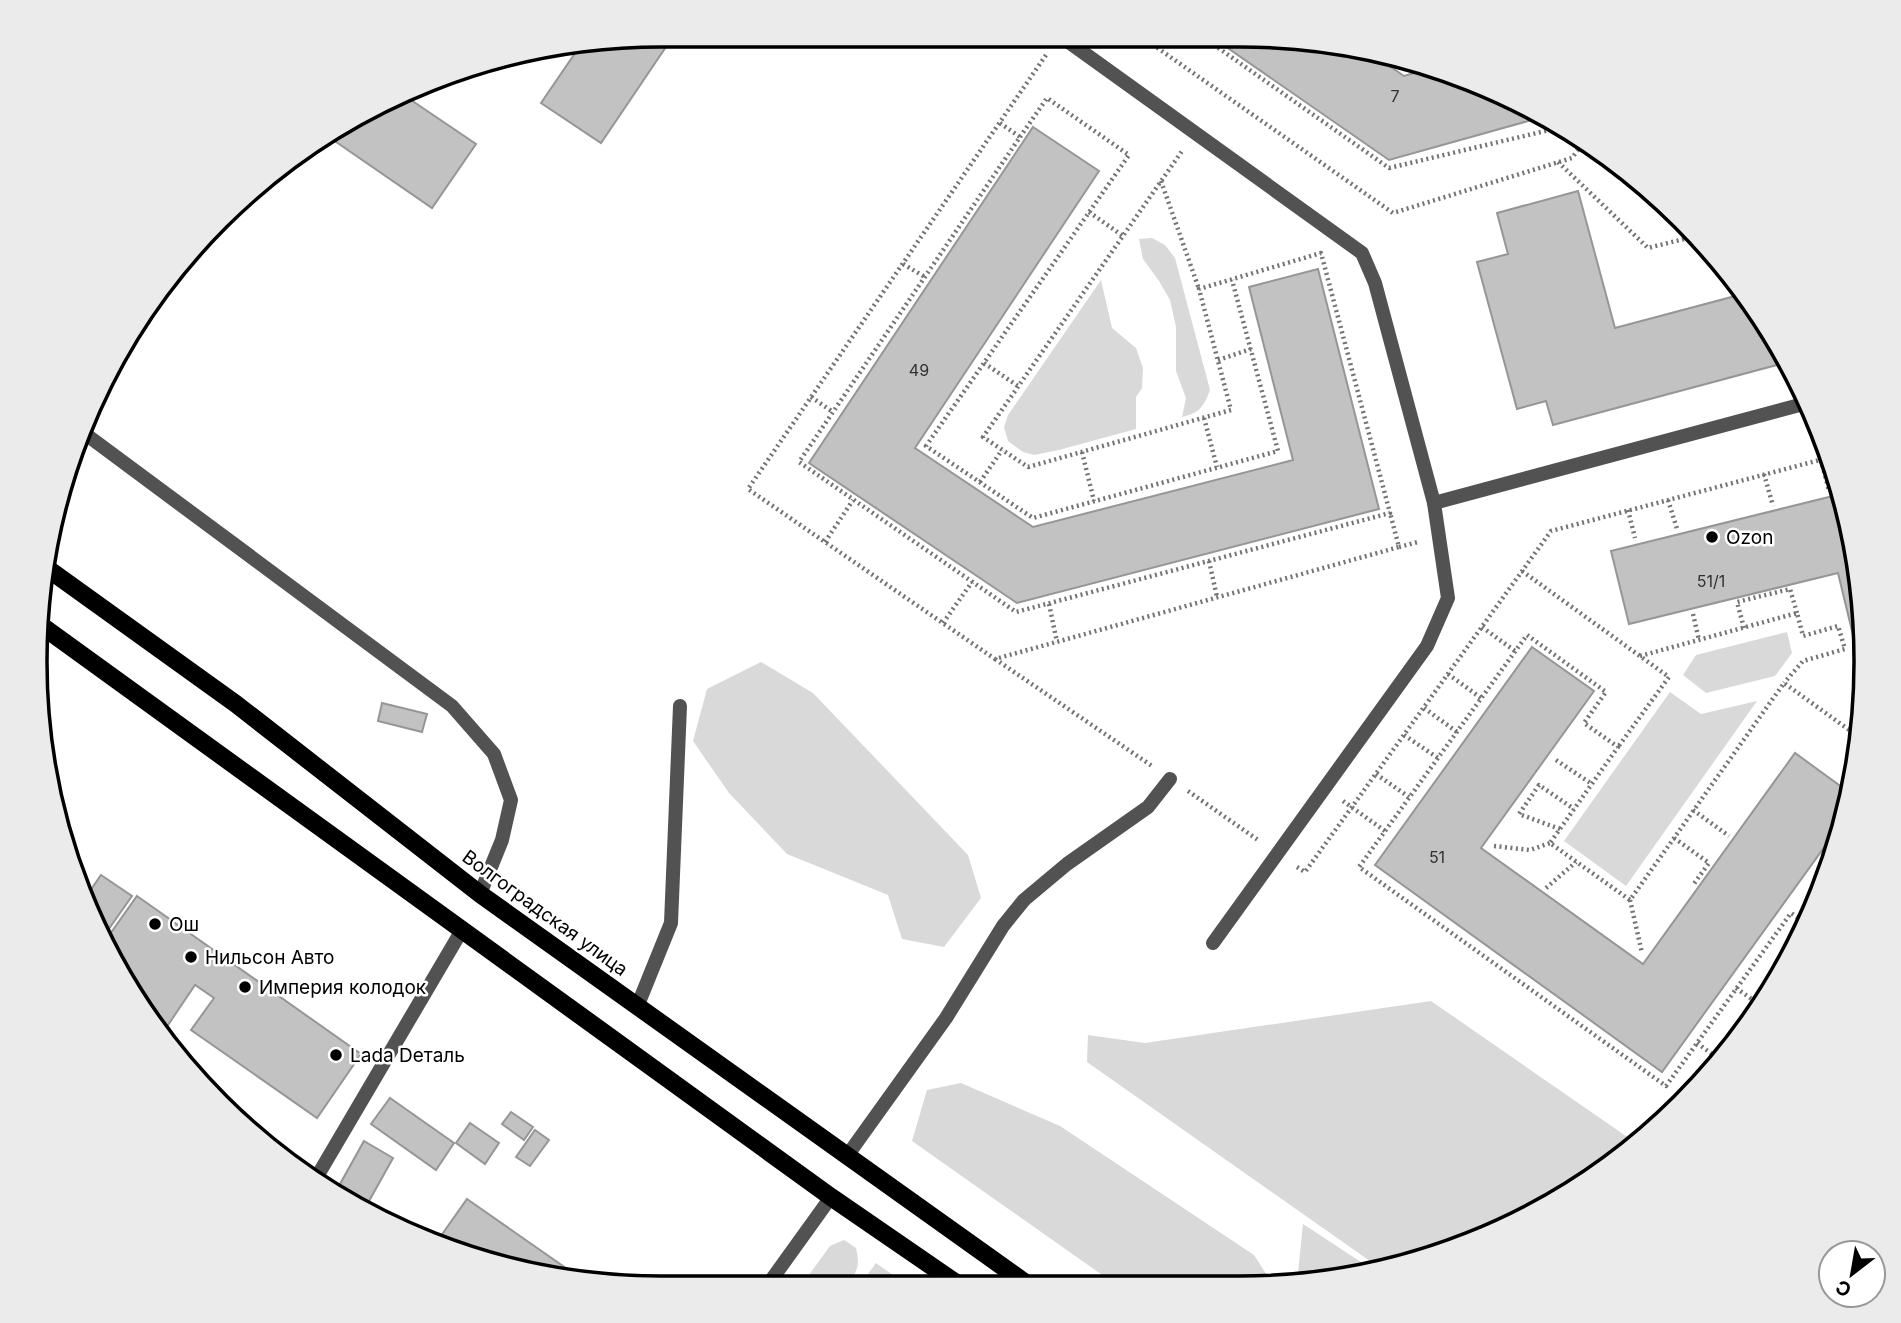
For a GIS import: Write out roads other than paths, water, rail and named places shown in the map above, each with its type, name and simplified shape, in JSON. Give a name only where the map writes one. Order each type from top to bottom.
[{"type":"main road","name":"Волгоградская улица","points":[[54,573],[236,704],[480,894],[1016,1276]]},
{"type":"main road","points":[[49,631],[831,1197],[946,1276]]},
{"type":"street","points":[[1076,47],[1362,253],[1375,283],[1434,503],[1448,598],[1427,646],[1213,943]]},
{"type":"street","points":[[1434,503],[1797,406]]},
{"type":"street","points":[[90,437],[452,706],[494,754],[511,800],[502,840],[480,894]]},
{"type":"street","points":[[637,1007],[670,923],[680,706]]},
{"type":"street","points":[[846,1156],[946,1018],[1003,926],[1024,900],[1068,864],[1148,807],[1170,779]]},
{"type":"street","points":[[320,1172],[462,930]]},
{"type":"street","points":[[774,1276],[831,1197]]},
{"type":"place","name":"Ozon","points":[[1712,537]]},
{"type":"place","name":"Ош","points":[[155,924]]},
{"type":"place","name":"Нильсон Авто","points":[[191,957]]},
{"type":"place","name":"Империя колодок","points":[[245,987]]},
{"type":"place","name":"Lada Dеталь","points":[[336,1055]]}]
